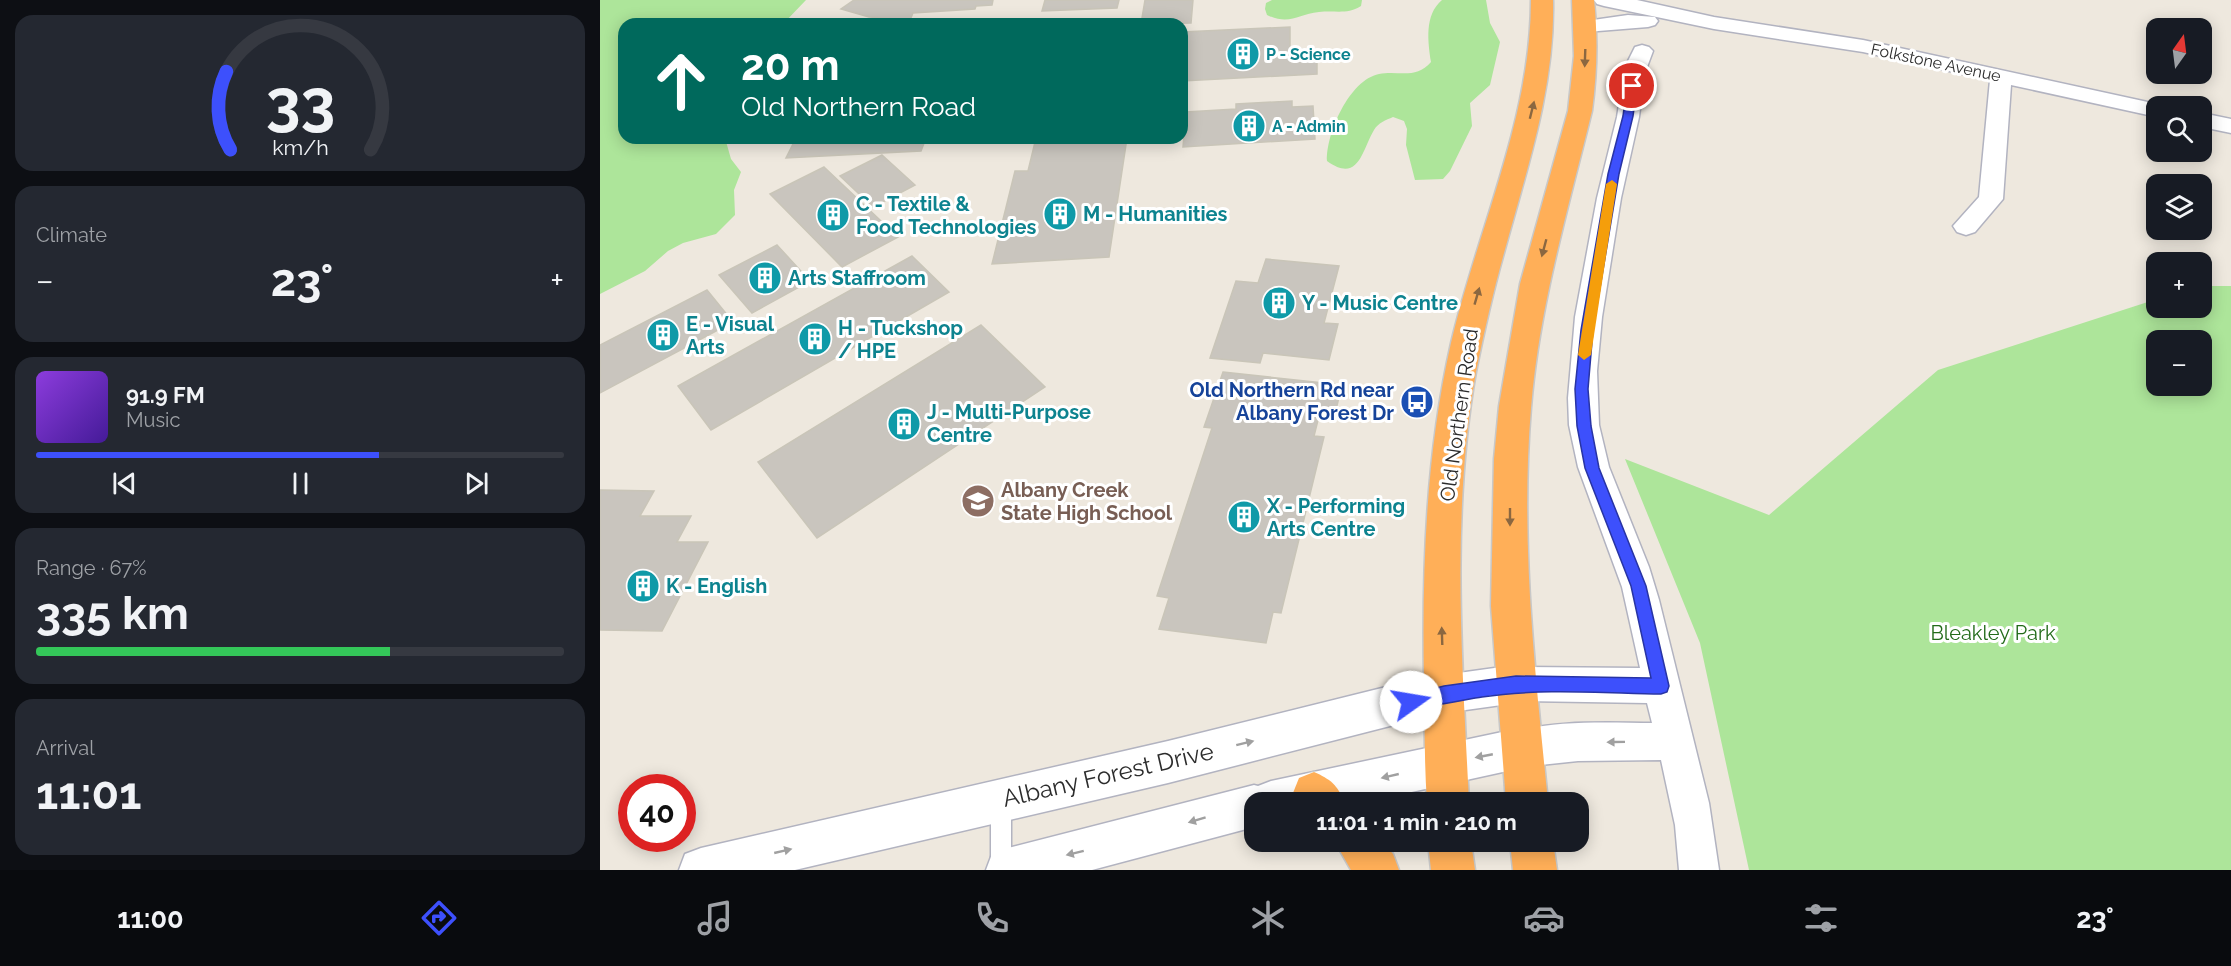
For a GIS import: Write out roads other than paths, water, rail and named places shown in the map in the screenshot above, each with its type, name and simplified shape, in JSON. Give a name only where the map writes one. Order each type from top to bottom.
[{"type":"highway","name":"Old Northern Road","points":[[1447,783],[1442,578],[1448,467],[1459,379],[1473,310],[1525,138],[1536,93],[1542,55],[1542,0]]},
{"type":"highway","points":[[1526,792],[1509,589],[1511,459],[1515,406],[1535,284],[1580,111],[1584,82],[1584,13]]},
{"type":"highway","points":[[1364,852],[1377,870]]},
{"type":"highway","points":[[1451,852],[1453,870]]},
{"type":"highway","points":[[1533,852],[1535,870]]},
{"type":"street","name":"Folkstone Avenue","points":[[1604,0],[1714,23],[1863,46],[2146,108]]},
{"type":"street","name":"Folkstone Avenue","points":[[1584,13],[1628,21],[1714,23]]},
{"type":"street","points":[[1642,51],[1633,70],[1628,116],[1613,174],[1587,330],[1581,389],[1584,426],[1592,468],[1639,586],[1675,741],[1698,850],[1699,870]]},
{"type":"street","points":[[1966,226],[1991,199],[2001,75]]},
{"type":"street","points":[[2212,122],[2231,126]]},
{"type":"street","name":"Albany Forest Drive","points":[[701,870],[1444,694],[1516,684]]},
{"type":"street","points":[[1516,684],[1661,686]]},
{"type":"street","points":[[1370,792],[1447,783],[1521,748],[1578,742],[1675,741]]},
{"type":"street","points":[[1008,870],[1244,809]]},
{"type":"lane","points":[[1001,800],[1001,870]]},
{"type":"place","name":"P - Science","points":[[1243,54]]},
{"type":"place","name":"A - Admin","points":[[1249,126]]},
{"type":"place","name":"M - Humanities","points":[[1060,214]]},
{"type":"place","name":"C - Textile & Food Technologies","points":[[833,215]]},
{"type":"place","name":"Arts Staffroom","points":[[765,278]]},
{"type":"place","name":"Y - Music Centre","points":[[1279,303]]},
{"type":"place","name":"E - Visual Arts","points":[[663,335]]},
{"type":"place","name":"H - Tuckshop / HPE","points":[[815,339]]},
{"type":"place","name":"Old Northern Rd near Albany Forest Dr","points":[[1417,402]]},
{"type":"place","name":"J - Multi-Purpose Centre","points":[[904,424]]},
{"type":"place","name":"Albany Creek State High School","points":[[978,501]]},
{"type":"place","name":"X - Performing Arts Centre","points":[[1244,517]]},
{"type":"place","name":"K - English","points":[[643,586]]},
{"type":"park label","name":"Bleakley Park","points":[[1993,633]]}]
